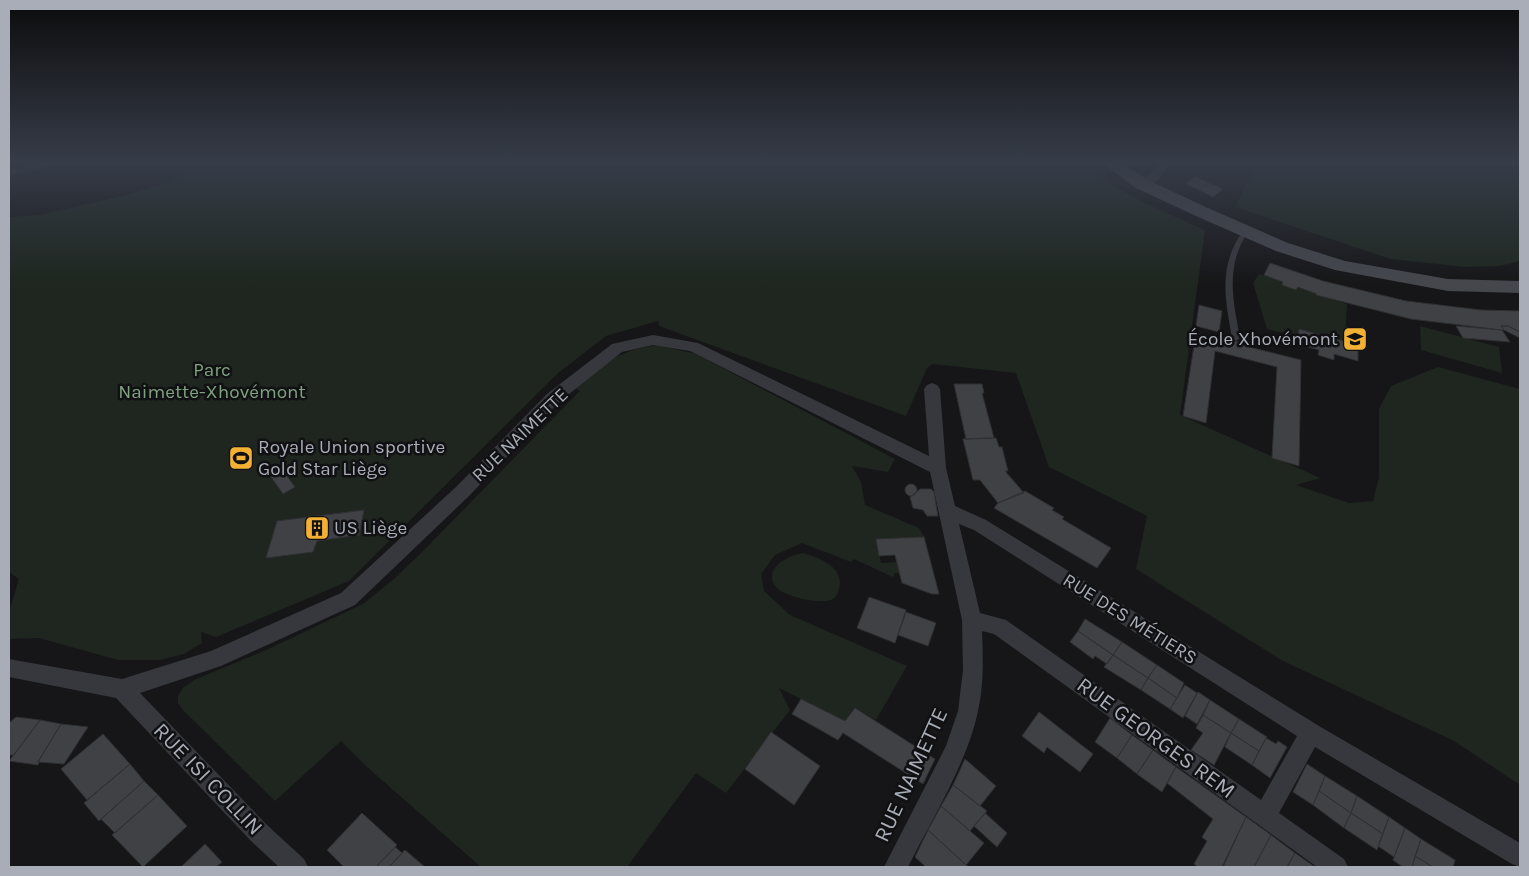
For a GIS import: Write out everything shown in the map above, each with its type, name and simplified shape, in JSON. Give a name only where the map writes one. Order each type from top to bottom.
[{"type":"street","points":[[1183,203],[1282,247],[1342,266],[1448,285],[1520,287]]},
{"type":"street","name":"RUE NAIMETTE","points":[[122,689],[214,659],[348,599],[463,491],[553,398],[617,348],[653,340],[693,346],[938,468]]},
{"type":"street","name":"RUE NAIMETTE","points":[[896,867],[955,750],[968,711],[973,670],[972,620],[938,468],[932,388]]},
{"type":"street","name":"RUE DES MÉTIERS","points":[[946,510],[980,525],[1311,733],[1520,856]]},
{"type":"street","name":"RUE GEORGES REM","points":[[972,620],[1000,626],[1336,867]]},
{"type":"street","points":[[9,668],[122,689]]},
{"type":"street","name":"RUE ISI COLLIN","points":[[122,689],[259,833],[296,867]]},
{"type":"street","points":[[1265,816],[1311,733]]},
{"type":"lane","points":[[1236,338],[1229,295],[1230,258],[1236,241],[1245,232]]},
{"type":"green space","name":"Parc Naimette-Xhovémont","points":[[92,203],[1146,203],[1205,230],[1180,415],[1320,478],[1296,485],[1349,503],[1373,501],[1379,477],[1379,409],[1391,386],[1438,367],[1520,389],[1520,785],[1454,741],[1281,660],[1136,569],[1147,516],[1049,467],[1016,373],[933,364],[927,368],[906,416],[659,326],[658,321],[606,336],[557,374],[349,581],[216,637],[201,632],[202,643],[184,654],[160,660],[118,660],[39,638],[9,639],[9,612],[19,579],[9,572],[9,217],[40,215]]},
{"type":"green space","points":[[1237,203],[1520,203],[1520,261],[1499,266],[1465,267],[1391,259],[1235,207]]},
{"type":"green space","points":[[1259,274],[1283,282],[1282,285],[1296,290],[1298,287],[1347,304],[1345,341],[1299,329],[1298,337],[1267,329],[1253,283]]},
{"type":"green space","points":[[1420,326],[1499,347],[1502,373],[1421,350]]},
{"type":"green space","points":[[657,345],[696,354],[895,459],[888,472],[852,466],[861,482],[865,505],[919,528],[924,537],[876,539],[881,563],[897,562],[899,573],[895,573],[893,577],[854,559],[851,562],[802,543],[775,555],[761,574],[764,591],[790,615],[907,666],[876,720],[855,708],[845,721],[779,688],[790,710],[726,793],[696,773],[627,867],[481,867],[367,767],[341,741],[275,801],[183,710],[178,703],[178,696],[183,688],[194,680],[266,650],[363,604],[394,579],[419,555],[580,391],[575,388],[595,371],[622,354]]},
{"type":"green space","points":[[803,553],[823,561],[835,569],[840,581],[838,592],[833,599],[813,601],[803,599],[786,594],[776,587],[772,574],[774,569],[784,560]]},
{"type":"building","points":[[1270,263],[1323,281],[1406,301],[1481,310],[1520,311],[1520,332],[1508,326],[1501,326],[1504,330],[1502,330],[1411,319],[1316,295],[1298,287],[1296,290],[1282,285],[1283,282],[1264,275]]},
{"type":"building","points":[[1199,305],[1222,311],[1219,332],[1196,326]]},
{"type":"building","points":[[1456,326],[1502,330],[1510,342],[1463,338]]},
{"type":"building","points":[[1501,326],[1508,326],[1520,332],[1520,338],[1504,330]]},
{"type":"building","points":[[1299,329],[1358,345],[1358,361],[1334,354],[1334,360],[1318,355],[1319,350],[1297,344]]},
{"type":"building","points":[[1196,333],[1230,342],[1230,340],[1242,343],[1241,345],[1301,360],[1299,466],[1272,458],[1277,367],[1215,351],[1206,423],[1183,416]]},
{"type":"building","points":[[954,384],[982,384],[984,393],[982,393],[994,438],[966,439]]},
{"type":"building","points":[[996,438],[999,447],[1002,447],[1008,471],[1005,471],[1024,493],[998,503],[980,480],[973,480],[963,439]]},
{"type":"building","name":"US Liège","points":[[281,468],[295,487],[283,494],[269,474]]},
{"type":"building","points":[[911,484],[917,490],[911,496],[905,490]]},
{"type":"building","points":[[920,489],[931,489],[934,492],[938,516],[927,516],[923,510],[913,508],[910,497]]},
{"type":"building","points":[[1025,491],[1054,508],[1052,510],[1064,517],[1062,519],[1111,548],[1097,568],[994,508],[998,503]]},
{"type":"building","name":"US Liège","points":[[364,510],[359,535],[317,541],[313,552],[266,558],[277,521]]},
{"type":"building","points":[[924,537],[939,594],[932,594],[902,583],[895,555],[879,556],[876,539]]},
{"type":"building","points":[[869,597],[906,610],[895,643],[857,628]]},
{"type":"building","points":[[906,612],[936,623],[928,646],[898,635]]},
{"type":"building","points":[[1085,619],[1122,642],[1113,655],[1078,631]]},
{"type":"building","points":[[1078,631],[1113,655],[1107,664],[1095,656],[1093,659],[1070,642]]},
{"type":"building","points":[[1122,642],[1157,665],[1148,678],[1113,655]]},
{"type":"building","points":[[1113,655],[1148,678],[1141,690],[1104,667]]},
{"type":"building","points":[[1157,665],[1184,683],[1177,698],[1148,678]]},
{"type":"building","points":[[1148,678],[1177,698],[1170,709],[1141,690]]},
{"type":"building","points":[[1185,685],[1197,693],[1183,718],[1170,709]]},
{"type":"building","points":[[1198,692],[1210,700],[1197,724],[1185,716]]},
{"type":"building","points":[[801,699],[845,721],[855,708],[935,759],[923,784],[843,733],[838,740],[792,714]]},
{"type":"building","points":[[1210,700],[1239,719],[1231,733],[1203,715]]},
{"type":"building","points":[[1039,712],[1093,754],[1080,772],[1047,747],[1044,753],[1022,736]]},
{"type":"building","points":[[1203,715],[1231,733],[1214,765],[1191,750],[1203,733],[1196,728]]},
{"type":"building","points":[[16,717],[40,720],[14,755],[9,755],[9,723]]},
{"type":"building","points":[[1110,718],[1132,735],[1117,758],[1095,742]]},
{"type":"building","points":[[1239,719],[1267,737],[1259,751],[1231,733]]},
{"type":"building","points":[[40,720],[61,724],[38,765],[9,761]]},
{"type":"building","points":[[61,724],[88,727],[64,764],[38,762]]},
{"type":"building","points":[[771,732],[820,766],[794,805],[745,769]]},
{"type":"building","points":[[1231,733],[1259,751],[1252,765],[1225,747]]},
{"type":"building","points":[[103,734],[130,764],[87,800],[61,769]]},
{"type":"building","points":[[1132,735],[1153,750],[1137,774],[1117,758]]},
{"type":"building","points":[[1266,738],[1276,744],[1278,741],[1287,747],[1270,778],[1252,765]]},
{"type":"building","points":[[1153,750],[1176,767],[1162,792],[1137,774]]},
{"type":"building","points":[[965,759],[996,786],[980,806],[953,785]]},
{"type":"building","points":[[130,764],[144,781],[99,821],[84,803]]},
{"type":"building","points":[[1307,764],[1325,776],[1313,805],[1293,792]]},
{"type":"building","points":[[1176,767],[1246,817],[1222,867],[1198,867],[1194,864],[1207,841],[1202,837],[1213,819],[1167,783]]},
{"type":"building","points":[[1325,776],[1357,796],[1351,813],[1319,791]]},
{"type":"building","points":[[144,781],[158,795],[115,833],[101,819]]},
{"type":"building","points":[[953,785],[987,811],[970,831],[941,806]]},
{"type":"building","points":[[1319,791],[1351,813],[1344,828],[1313,805]]},
{"type":"building","points":[[158,795],[187,826],[143,867],[112,835]]},
{"type":"building","points":[[1357,796],[1389,817],[1383,834],[1351,813]]},
{"type":"building","points":[[941,806],[984,843],[966,865],[928,830]]},
{"type":"building","points":[[362,813],[397,845],[376,867],[344,867],[327,850]]},
{"type":"building","points":[[985,813],[1007,833],[997,847],[974,826]]},
{"type":"building","points":[[1351,813],[1383,834],[1377,850],[1344,828]]},
{"type":"building","points":[[1246,817],[1271,835],[1254,867],[1223,867]]},
{"type":"building","points":[[1389,817],[1405,828],[1394,857],[1378,846]]},
{"type":"building","points":[[1405,828],[1421,839],[1412,867],[1403,867],[1393,860]]},
{"type":"building","points":[[928,830],[969,867],[926,867],[915,857]]},
{"type":"building","points":[[1271,835],[1295,853],[1287,867],[1254,867]]},
{"type":"building","points":[[1421,839],[1455,860],[1453,867],[1433,867],[1415,856]]},
{"type":"building","points":[[205,844],[222,862],[216,867],[181,867]]},
{"type":"building","points":[[395,847],[402,853],[389,867],[376,867]]},
{"type":"building","points":[[405,850],[425,867],[389,867]]},
{"type":"building","points":[[1295,853],[1315,867],[1287,867]]},
{"type":"building","points":[[1415,856],[1433,867],[1412,867]]},
{"type":"place","name":"École Xhovémont","points":[[1355,339]]},
{"type":"place","name":"Royale Union sportive Gold Star Liège","points":[[241,458]]},
{"type":"place","name":"US Liège","points":[[317,528]]}]
